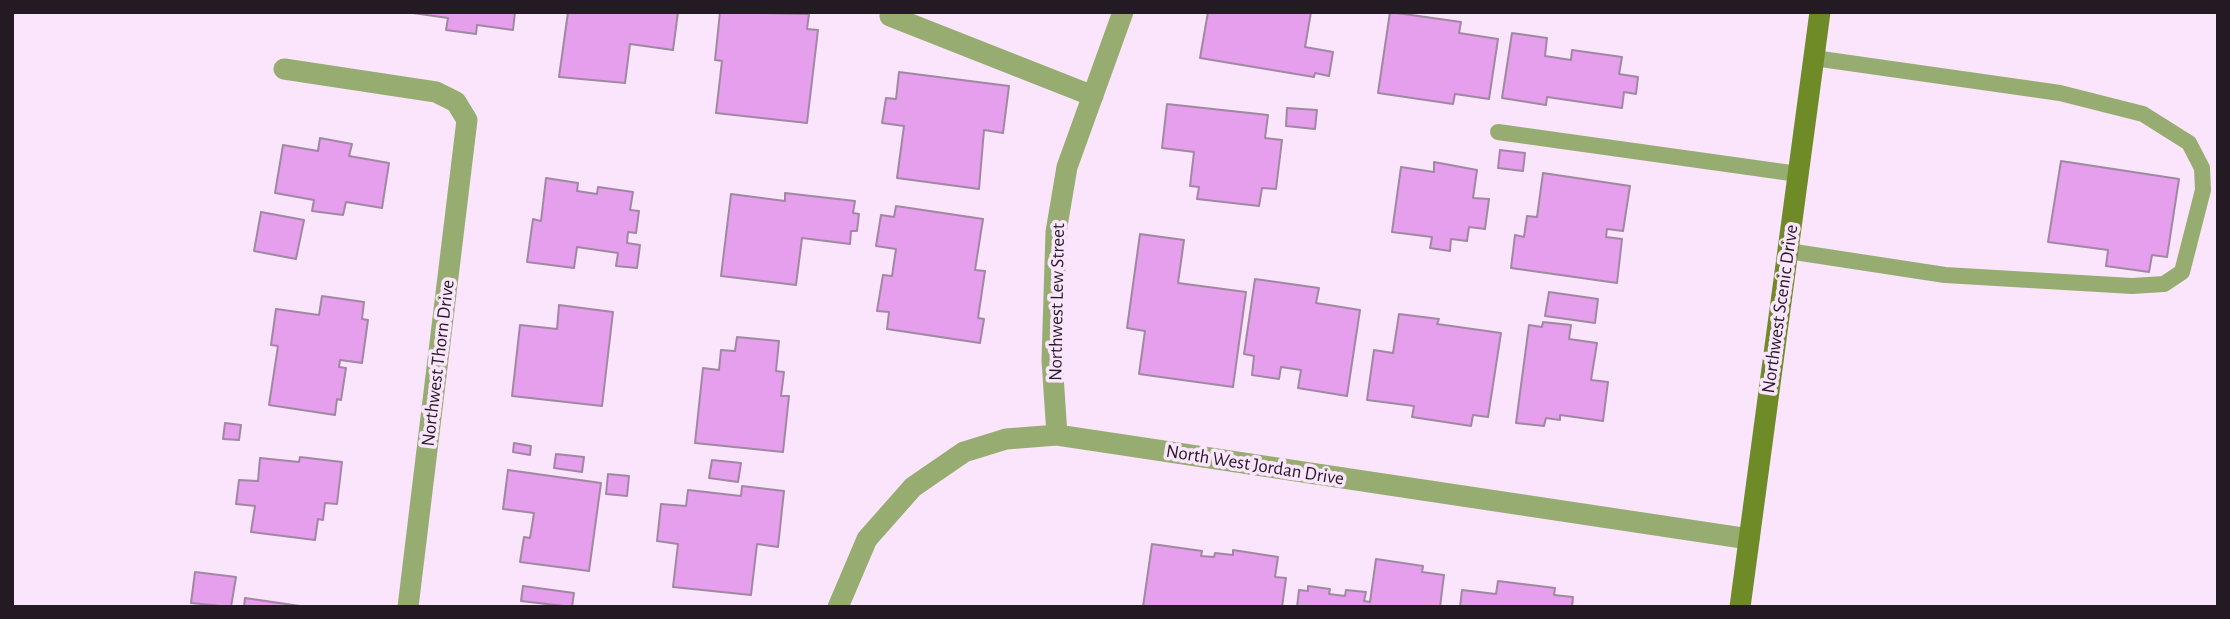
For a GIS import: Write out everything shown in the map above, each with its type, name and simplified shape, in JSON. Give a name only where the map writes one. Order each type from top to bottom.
[{"type":"street","name":"Northwest Lew Street","points":[[1057,435],[1052,360],[1056,232],[1067,167],[1123,12]]},
{"type":"street","name":"Northwest Scenic Drive","points":[[1740,607],[1820,12]]},
{"type":"street","points":[[890,16],[1093,96]]},
{"type":"street","name":"Northwest Thorn Drive","points":[[284,69],[436,92],[456,102],[467,120],[408,607]]},
{"type":"street","name":"North West Jordan Drive","points":[[838,607],[867,539],[913,487],[964,452],[1006,439],[1057,435],[1749,539]]},
{"type":"lane","points":[[1788,251],[1973,278],[2132,286],[2164,284],[2182,272],[2203,190],[2202,168],[2189,143],[2143,114],[2060,93],[1814,58]]},
{"type":"lane","points":[[1498,132],[1798,174]]},
{"type":"building","points":[[406,12],[515,12],[513,30],[477,25],[476,34],[446,30],[448,18]]},
{"type":"building","points":[[568,12],[678,12],[673,50],[630,44],[625,83],[559,77]]},
{"type":"building","points":[[720,12],[809,14],[807,29],[818,30],[807,123],[716,113],[722,61],[715,60]]},
{"type":"building","points":[[1208,12],[1311,12],[1305,47],[1333,52],[1329,76],[1315,73],[1314,77],[1200,58]]},
{"type":"building","points":[[1390,12],[1461,22],[1459,33],[1498,39],[1489,99],[1455,94],[1453,104],[1378,93]]},
{"type":"building","points":[[1512,33],[1547,38],[1545,56],[1571,60],[1572,50],[1622,57],[1619,74],[1638,77],[1636,94],[1624,92],[1622,108],[1547,97],[1546,105],[1502,98]]},
{"type":"building","points":[[899,72],[1009,86],[1003,133],[984,130],[979,189],[897,178],[904,126],[882,123],[886,98],[896,99]]},
{"type":"building","points":[[1167,104],[1268,115],[1265,138],[1282,140],[1276,189],[1262,188],[1259,206],[1197,199],[1199,187],[1190,186],[1194,152],[1162,148]]},
{"type":"building","points":[[1287,108],[1317,110],[1315,129],[1286,126]]},
{"type":"building","points":[[320,138],[352,144],[349,156],[389,163],[382,208],[346,202],[343,215],[312,211],[314,200],[275,193],[283,145],[318,151]]},
{"type":"building","points":[[1500,150],[1525,153],[1523,171],[1498,168]]},
{"type":"building","points":[[2061,161],[2179,179],[2167,257],[2152,255],[2149,272],[2106,266],[2108,250],[2048,242]]},
{"type":"building","points":[[1434,162],[1477,170],[1473,198],[1489,199],[1485,229],[1469,227],[1467,241],[1451,239],[1450,251],[1430,248],[1432,237],[1392,232],[1401,167],[1434,172]]},
{"type":"building","points":[[1543,173],[1630,186],[1623,231],[1607,229],[1606,237],[1622,239],[1617,283],[1511,268],[1515,235],[1524,237],[1527,216],[1537,217]]},
{"type":"building","points":[[546,178],[578,183],[577,191],[597,194],[598,187],[633,192],[630,210],[639,211],[636,233],[628,232],[627,243],[640,245],[637,268],[616,266],[618,253],[577,247],[574,268],[527,262],[533,219],[541,221]]},
{"type":"building","points":[[785,193],[855,201],[853,213],[859,214],[857,231],[851,231],[850,244],[802,238],[796,285],[721,276],[731,194],[785,201]]},
{"type":"building","points":[[896,206],[983,219],[975,270],[985,271],[978,318],[984,319],[980,343],[887,329],[889,312],[877,311],[883,275],[892,276],[896,249],[876,246],[881,215],[894,217]]},
{"type":"building","points":[[261,212],[304,220],[296,259],[254,251]]},
{"type":"building","points":[[1140,234],[1184,240],[1178,283],[1246,292],[1233,387],[1139,374],[1145,331],[1127,328]]},
{"type":"building","points":[[1255,279],[1319,288],[1316,303],[1360,310],[1347,396],[1298,388],[1301,370],[1281,367],[1279,379],[1252,375],[1254,356],[1244,354]]},
{"type":"building","points":[[1549,292],[1598,299],[1595,323],[1545,316]]},
{"type":"building","points":[[322,296],[364,302],[362,319],[368,320],[362,363],[340,360],[339,367],[346,368],[341,400],[337,399],[335,415],[269,405],[278,346],[271,345],[276,309],[319,315]]},
{"type":"building","points":[[559,305],[613,312],[602,406],[512,396],[520,325],[557,329]]},
{"type":"building","points":[[1399,314],[1439,319],[1437,324],[1501,333],[1488,417],[1473,415],[1471,426],[1412,417],[1414,406],[1367,400],[1374,350],[1393,353]]},
{"type":"building","points":[[1543,322],[1571,325],[1569,339],[1597,343],[1591,380],[1608,382],[1603,421],[1560,415],[1560,420],[1546,418],[1544,426],[1516,423],[1529,325],[1542,327]]},
{"type":"building","points":[[737,337],[779,341],[776,371],[784,372],[781,396],[789,396],[783,452],[695,443],[703,368],[719,370],[721,350],[735,351]]},
{"type":"building","points":[[225,423],[241,425],[239,440],[223,439]]},
{"type":"building","points":[[514,443],[531,446],[530,455],[513,452]]},
{"type":"building","points":[[556,454],[584,457],[582,472],[554,468]]},
{"type":"building","points":[[300,457],[342,462],[337,504],[325,503],[323,520],[318,519],[315,540],[251,532],[255,506],[236,504],[239,480],[258,481],[260,458],[299,462]]},
{"type":"building","points":[[712,460],[741,463],[738,482],[709,478]]},
{"type":"building","points":[[508,470],[601,483],[589,571],[520,562],[524,537],[530,538],[534,513],[503,509]]},
{"type":"building","points":[[608,474],[629,476],[627,496],[606,494]]},
{"type":"building","points":[[742,486],[784,491],[778,547],[757,544],[751,595],[673,587],[678,544],[657,541],[661,504],[686,506],[688,490],[741,496]]},
{"type":"building","points":[[1152,544],[1202,551],[1201,556],[1214,557],[1215,553],[1233,555],[1233,550],[1278,557],[1275,577],[1286,578],[1282,607],[1143,607]]},
{"type":"building","points":[[1376,559],[1423,566],[1422,572],[1444,575],[1440,607],[1297,607],[1299,590],[1308,591],[1308,586],[1330,589],[1329,594],[1345,596],[1346,590],[1366,592],[1364,601],[1370,602]]},
{"type":"building","points":[[195,572],[236,577],[231,607],[191,603]]},
{"type":"building","points":[[1498,581],[1555,588],[1554,595],[1573,597],[1572,607],[1460,607],[1462,590],[1496,594]]},
{"type":"building","points":[[523,586],[574,593],[572,607],[521,601]]},
{"type":"building","points":[[245,598],[307,607],[244,607]]}]
